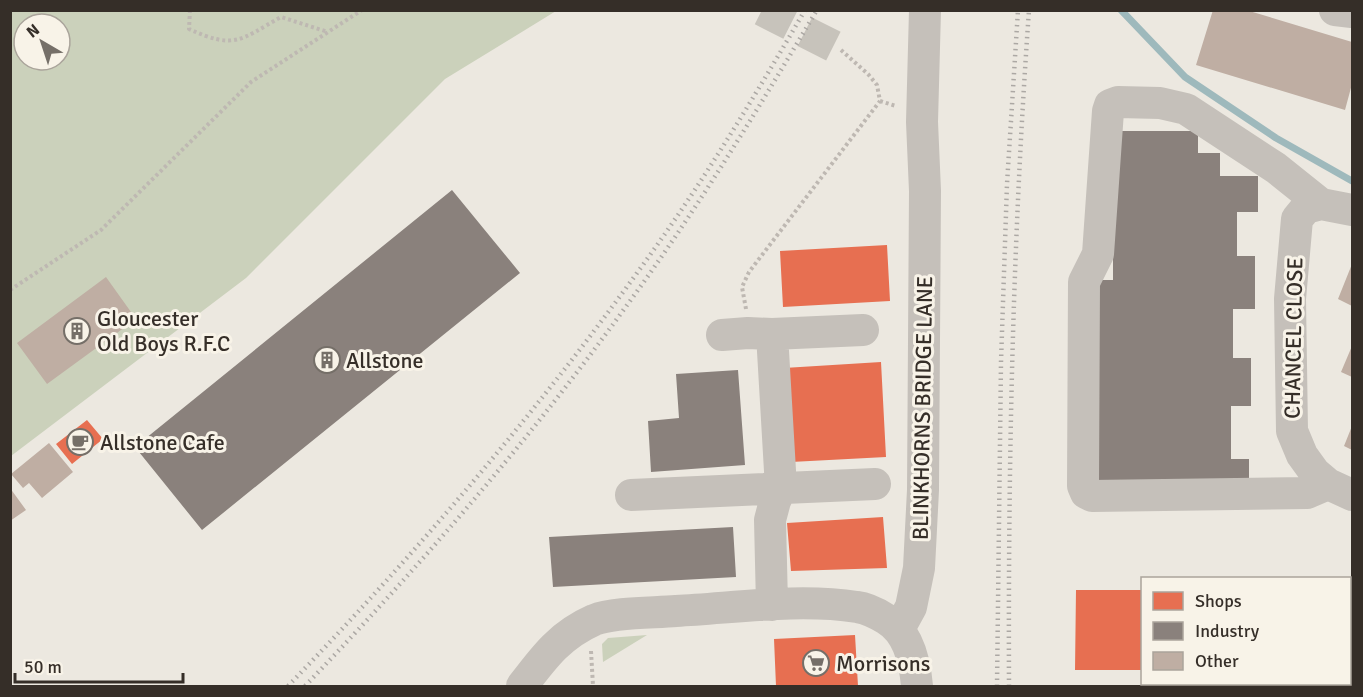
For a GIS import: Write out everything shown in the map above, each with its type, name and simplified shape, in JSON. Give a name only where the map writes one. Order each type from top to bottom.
[{"type":"lane","name":"BLINKHORNS BRIDGE LANE","points":[[899,629],[911,607],[919,568],[922,512],[925,191],[922,122],[925,10]]},
{"type":"lane","points":[[1335,10],[1353,12]]},
{"type":"lane","points":[[1340,490],[1307,493],[1092,496],[1086,492],[1083,486],[1084,282],[1098,254],[1108,111],[1110,105],[1118,102],[1160,103],[1186,110],[1276,168],[1321,204],[1353,210]]},
{"type":"lane","name":"CHANCEL CLOSE","points":[[1321,204],[1306,208],[1296,219],[1290,299],[1292,431],[1302,455],[1315,473],[1340,490]]},
{"type":"lane","points":[[722,335],[863,330]]},
{"type":"lane","points":[[772,334],[781,488],[770,520],[772,605]]},
{"type":"lane","points":[[631,495],[875,484]]},
{"type":"lane","points":[[522,687],[544,657],[567,634],[597,619],[633,614],[821,603],[860,607],[886,619],[899,629],[909,647],[916,687]]},
{"type":"path","points":[[190,10],[189,29],[213,40],[237,41],[281,17],[329,32]]},
{"type":"path","points":[[10,290],[101,230],[251,82],[362,10]]},
{"type":"path","points":[[747,316],[742,287],[749,272],[879,101],[877,85],[841,50]]},
{"type":"green space","points":[[11,11],[556,11],[445,79],[246,278],[11,456]]},
{"type":"green space","points":[[647,635],[603,662],[602,644],[608,638]]},
{"type":"building: Shops","points":[[887,245],[890,301],[783,307],[780,251]]},
{"type":"building: Shops","points":[[881,362],[886,457],[791,462],[784,368]]},
{"type":"building: Shops","name":"Allstone Cafe","points":[[87,420],[103,439],[72,464],[56,444]]},
{"type":"building: Shops","points":[[883,517],[887,568],[791,571],[787,523]]},
{"type":"building: Shops","points":[[1076,590],[1141,590],[1141,670],[1075,670]]},
{"type":"building: Shops","name":"Morrisons","points":[[855,635],[858,686],[776,686],[774,639]]},
{"type":"building: Industry","points":[[1113,131],[1198,131],[1198,153],[1220,153],[1220,176],[1258,176],[1258,212],[1237,212],[1237,256],[1255,256],[1255,309],[1233,309],[1233,358],[1251,358],[1251,406],[1231,406],[1231,459],[1249,459],[1249,480],[1091,480],[1091,280],[1113,280]]},
{"type":"building: Industry","name":"Allstone","points":[[452,190],[520,273],[202,530],[135,447]]},
{"type":"building: Industry","points":[[738,370],[745,465],[651,472],[648,421],[679,418],[676,374]]},
{"type":"building: Industry","points":[[733,527],[736,577],[553,587],[549,537]]},
{"type":"building: Other","points":[[1213,10],[1246,10],[1352,42],[1352,84],[1345,110],[1196,65]]},
{"type":"building: Other","points":[[1352,264],[1352,306],[1338,299]]},
{"type":"building: Other","name":"Gloucester Old Boys R.F.C","points":[[106,277],[136,319],[47,384],[17,343]]},
{"type":"building: Other","points":[[1352,346],[1352,377],[1341,372]]},
{"type":"building: Other","points":[[1352,426],[1352,450],[1344,446]]},
{"type":"building: Other","points":[[49,443],[73,472],[42,498],[29,483],[23,488],[11,474]]},
{"type":"building: Other","points":[[10,488],[26,510],[10,521]]},
{"type":"waterway","points":[[1121,10],[1185,77],[1276,138],[1352,181]]},
{"type":"tunnel","points":[[762,10],[841,50]]},
{"type":"railway","points":[[288,686],[433,528],[525,419],[613,306],[695,190],[805,10]]},
{"type":"railway","points":[[305,686],[433,547],[515,451],[593,352],[703,194],[817,10]]},
{"type":"railway","points":[[997,686],[1001,362],[1007,184],[1018,10]]},
{"type":"railway","points":[[1009,686],[1009,517],[1013,348],[1019,179],[1029,10]]},
{"type":"place","name":"Gloucester Old Boys R.F.C","points":[[77,331]]},
{"type":"place","name":"Allstone","points":[[327,360]]},
{"type":"place","name":"Allstone Cafe","points":[[80,442]]},
{"type":"place","name":"Morrisons","points":[[816,663]]}]
